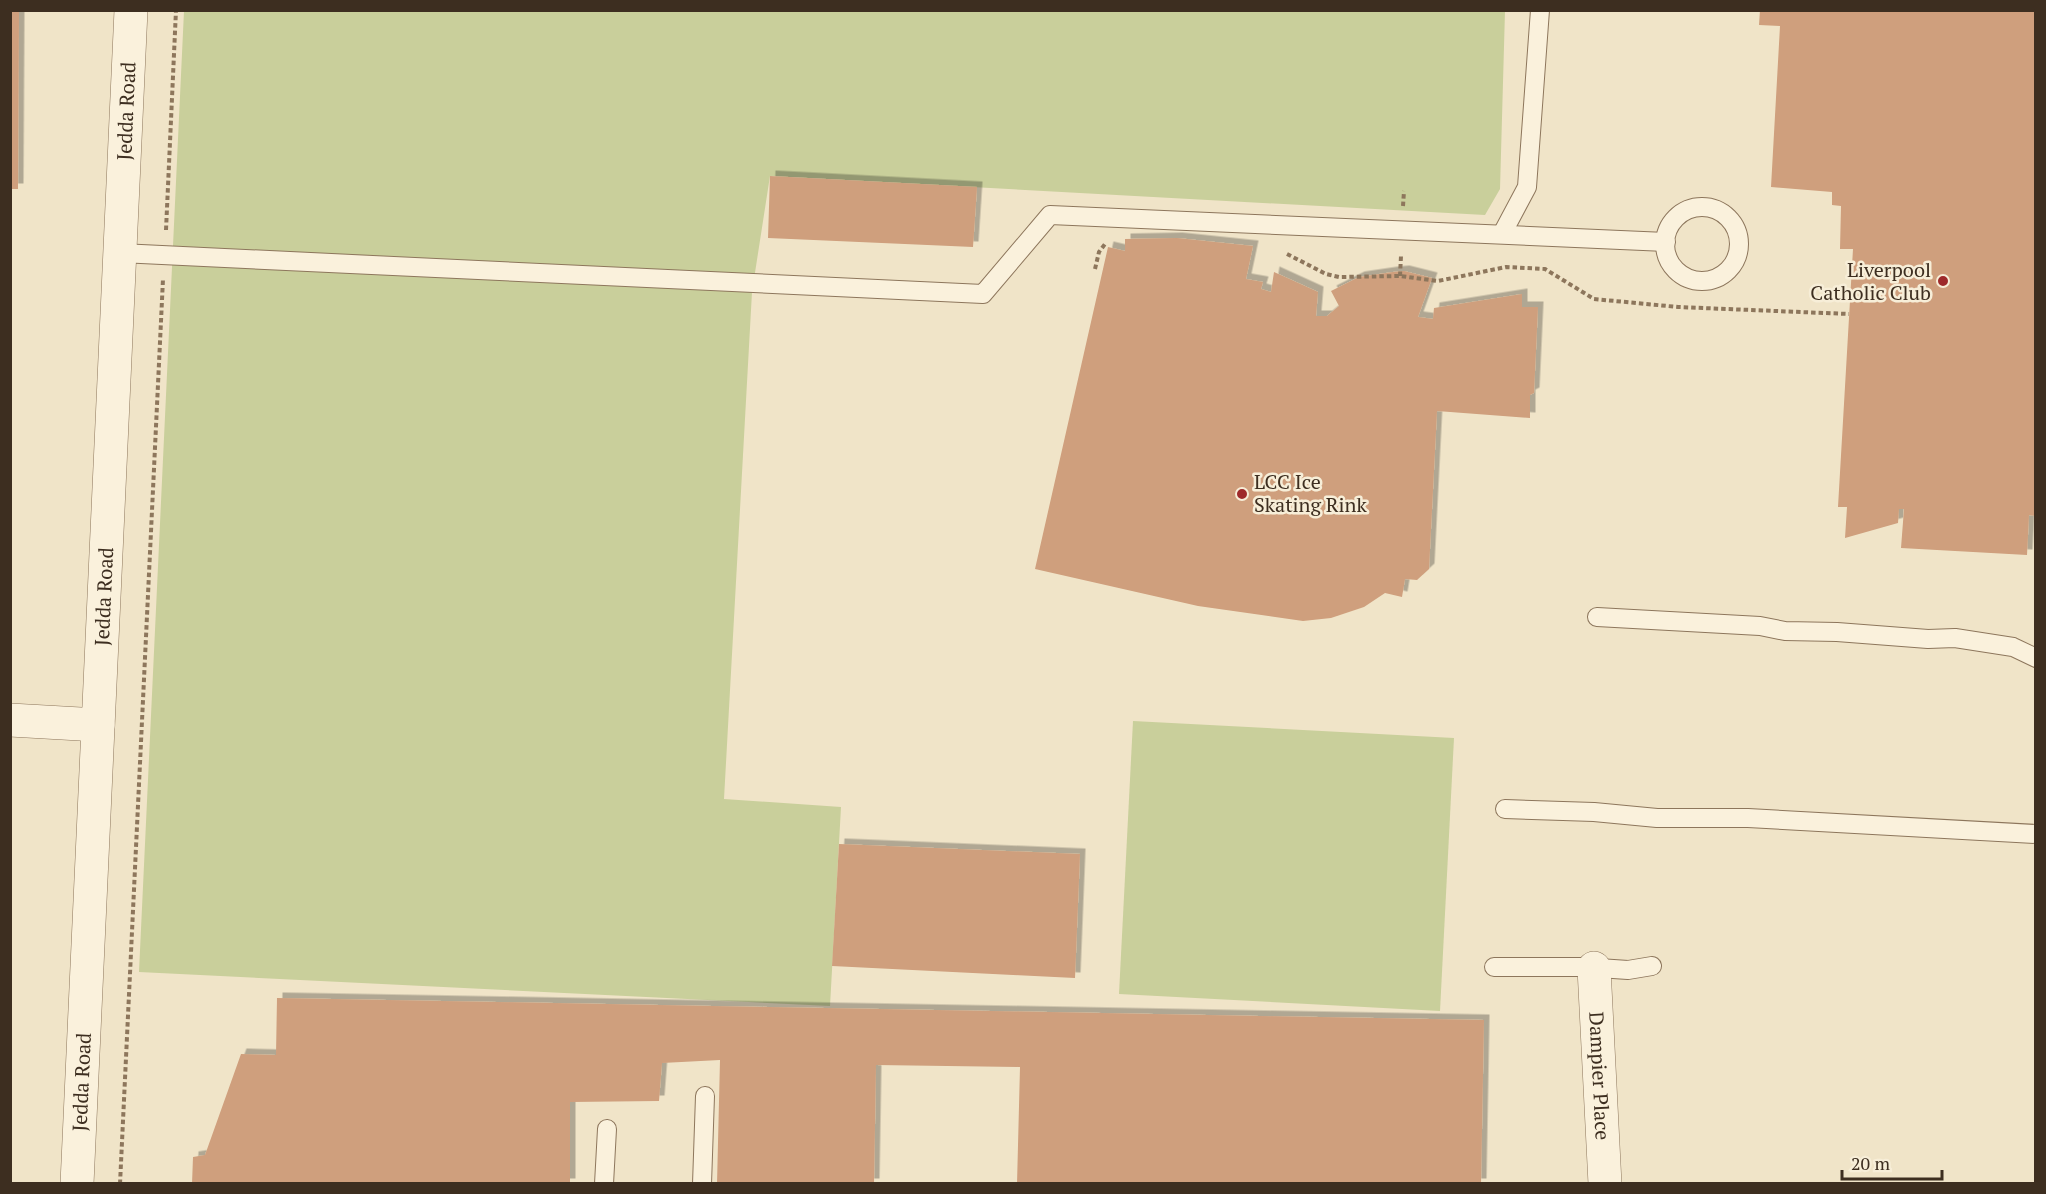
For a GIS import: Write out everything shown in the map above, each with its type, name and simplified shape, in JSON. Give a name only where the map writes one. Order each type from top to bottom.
[{"type":"street","name":"Jedda Road","points":[[77,1184],[131,10]]},
{"type":"street","points":[[10,720],[98,725]]},
{"type":"street","name":"Dampier Place","points":[[1594,968],[1605,1184]]},
{"type":"lane","points":[[1502,234],[1527,187],[1540,10]]},
{"type":"lane","points":[[1699,207],[1711,208],[1722,213],[1731,221],[1737,232],[1739,245],[1730,268],[1720,276],[1709,280],[1696,280],[1684,276],[1675,269],[1668,259],[1666,242],[1670,225],[1678,216],[1688,209],[1699,207]]},
{"type":"lane","points":[[120,253],[982,294],[1050,215],[1666,242]]},
{"type":"lane","points":[[1597,617],[1760,626],[1785,631],[1837,632],[1928,639],[1955,638],[2013,647],[2036,658]]},
{"type":"lane","points":[[1505,809],[1594,812],[1657,818],[1748,818],[2036,834]]},
{"type":"lane","points":[[1494,967],[1628,970],[1652,966]]},
{"type":"lane","points":[[702,1184],[705,1096]]},
{"type":"lane","points":[[604,1184],[607,1130]]},
{"type":"path","points":[[166,226],[176,10]]},
{"type":"path","points":[[1095,268],[1099,252],[1111,235]]},
{"type":"path","points":[[1282,252],[1326,274],[1339,277],[1400,276],[1438,281],[1506,267],[1545,269],[1594,299],[1678,307],[1849,314]]},
{"type":"path","points":[[120,1184],[163,283]]},
{"type":"green space","points":[[184,11],[1505,11],[1500,189],[1485,215],[770,176],[752,292],[724,799],[841,807],[830,1006],[139,972]]},
{"type":"green space","points":[[1133,721],[1454,738],[1440,1011],[1119,994]]},
{"type":"building","points":[[10,10],[19,10],[18,189],[10,189]]},
{"type":"building","name":"Liverpool Catholic Club","points":[[1760,10],[2036,10],[2036,516],[2029,515],[2027,555],[1901,548],[1904,509],[1899,509],[1898,523],[1845,538],[1847,507],[1838,507],[1853,249],[1840,249],[1841,206],[1832,205],[1832,192],[1771,187],[1780,26],[1759,25]]},
{"type":"building","points":[[770,176],[977,187],[973,247],[768,238]]},
{"type":"building","name":"LCC Ice Skating Rink","points":[[1177,238],[1253,246],[1246,279],[1263,282],[1261,289],[1271,292],[1274,272],[1318,292],[1316,316],[1327,316],[1339,306],[1331,291],[1359,277],[1404,271],[1432,278],[1418,317],[1433,319],[1434,308],[1522,294],[1522,307],[1538,307],[1534,393],[1530,395],[1530,418],[1437,411],[1429,569],[1417,580],[1405,579],[1402,597],[1385,593],[1364,607],[1331,618],[1303,621],[1198,606],[1035,569],[1108,247],[1125,251],[1125,239]]},
{"type":"building","points":[[839,844],[1080,854],[1075,978],[832,966]]},
{"type":"building","points":[[277,998],[1484,1020],[1481,1184],[1017,1184],[1020,1067],[876,1065],[874,1184],[717,1184],[720,1060],[662,1063],[659,1101],[570,1102],[570,1184],[192,1184],[193,1157],[205,1155],[241,1054],[276,1055]]},
{"type":"place","name":"Liverpool Catholic Club","points":[[1943,281]]},
{"type":"place","name":"LCC Ice Skating Rink","points":[[1242,494]]}]
